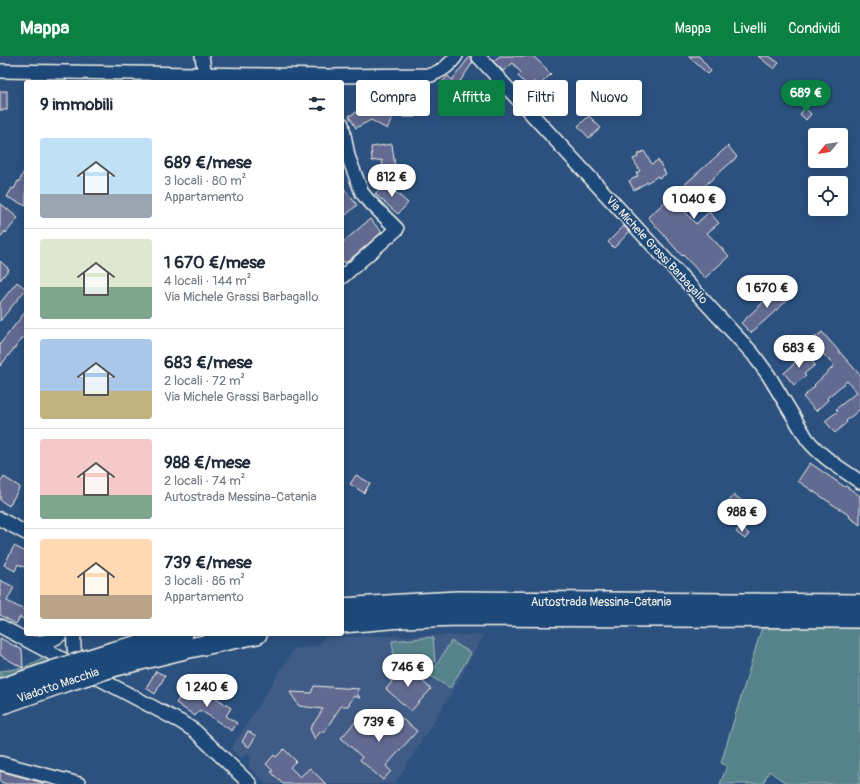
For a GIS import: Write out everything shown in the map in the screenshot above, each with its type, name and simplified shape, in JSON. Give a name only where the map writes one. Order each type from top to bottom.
[{"type":"highway","name":"Autostrada Messina-Catania","points":[[344,608],[457,602],[860,604]]},
{"type":"highway","name":"Autostrada Messina-Catania","points":[[344,623],[402,618],[457,616],[860,618]]},
{"type":"highway","points":[[114,659],[177,636]]},
{"type":"highway","points":[[114,659],[185,649],[247,636]]},
{"type":"highway","name":"Viadotto Macchia","points":[[0,689],[58,668],[114,659]]},
{"type":"highway","name":"Viadotto Macchia","points":[[0,705],[62,683],[114,659]]},
{"type":"street","points":[[202,56],[205,78]]},
{"type":"street","points":[[0,71],[205,78],[342,79],[431,75],[441,71],[450,64],[456,56]]},
{"type":"street","name":"Via Michele Grassi Barbagallo","points":[[478,56],[753,354],[769,376],[812,446],[819,453],[860,482]]},
{"type":"street","points":[[344,135],[348,156],[362,192],[397,229],[344,275]]},
{"type":"street","points":[[0,519],[24,532]]},
{"type":"street","points":[[0,626],[181,722],[204,740],[250,784]]},
{"type":"street","points":[[33,643],[49,641],[58,636]]},
{"type":"street","points":[[58,656],[62,654],[71,636]]},
{"type":"street","points":[[71,636],[74,652],[85,671]]},
{"type":"street","points":[[0,763],[54,781],[79,784]]},
{"type":"shaded area","points":[[484,635],[452,692],[395,784],[267,784],[248,766],[252,757],[247,754],[240,758],[231,749],[294,649],[318,646],[324,637]]},
{"type":"green space","points":[[860,627],[860,784],[787,784],[769,771],[763,784],[720,784],[727,766],[721,763],[761,630],[763,628]]},
{"type":"green space","points":[[433,637],[435,662],[395,665],[392,641]]},
{"type":"green space","points":[[451,641],[471,653],[450,688],[430,676]]},
{"type":"green space","points":[[44,657],[54,661],[0,680],[0,671],[23,668]]},
{"type":"building","points":[[470,56],[473,62],[461,80],[452,80]]},
{"type":"building","points":[[500,56],[533,56],[551,74],[545,80],[522,80],[518,76],[521,73],[513,63],[503,71],[493,61]]},
{"type":"building","points":[[688,56],[699,56],[711,71],[708,74]]},
{"type":"building","points":[[758,56],[769,56],[779,63],[774,69]]},
{"type":"building","points":[[448,76],[452,80],[444,80]]},
{"type":"building","points":[[0,91],[7,91],[7,110],[0,110]]},
{"type":"building","points":[[805,108],[811,114],[806,120],[800,114]]},
{"type":"building","points":[[356,112],[356,116],[393,117],[387,129],[371,120],[356,128],[349,116]]},
{"type":"building","points":[[403,116],[415,116],[415,117]]},
{"type":"building","points":[[589,116],[601,128],[589,138],[578,126]]},
{"type":"building","points":[[392,144],[395,167],[383,168],[382,160],[372,161],[371,147]]},
{"type":"building","points":[[728,146],[737,157],[702,188],[709,196],[701,203],[695,195],[681,207],[696,224],[709,212],[719,223],[707,233],[729,256],[705,278],[683,255],[682,256],[648,217]]},
{"type":"building","points":[[644,151],[652,164],[658,160],[666,174],[659,178],[658,176],[634,190],[629,181],[638,176],[636,173],[640,171],[633,159],[638,157],[637,155]]},
{"type":"building","points":[[24,171],[24,205],[7,197],[12,188],[14,189],[18,181],[19,182]]},
{"type":"building","points":[[385,183],[408,203],[398,214],[375,194]]},
{"type":"building","points":[[344,189],[357,205],[346,215],[344,212]]},
{"type":"building","points":[[0,203],[18,218],[0,238]]},
{"type":"building","points":[[370,219],[382,232],[347,262],[344,262],[344,241]]},
{"type":"building","points":[[624,226],[629,232],[614,248],[608,242]]},
{"type":"building","points":[[0,261],[9,269],[0,280]]},
{"type":"building","points":[[17,282],[24,287],[24,291],[0,321],[0,303]]},
{"type":"building","points":[[783,284],[793,295],[751,333],[741,323]]},
{"type":"building","points":[[24,314],[24,336],[0,366],[0,344]]},
{"type":"building","points":[[822,332],[860,375],[860,409],[835,433],[825,421],[838,411],[836,409],[857,392],[847,381],[827,398],[828,400],[816,411],[803,397],[834,366],[813,342],[813,339]]},
{"type":"building","points":[[805,353],[815,365],[804,374],[806,376],[794,385],[784,373]]},
{"type":"building","points":[[810,463],[860,496],[860,525],[849,517],[850,516],[798,481]]},
{"type":"building","points":[[356,475],[370,483],[364,493],[350,484]]},
{"type":"building","points":[[4,477],[20,487],[9,506],[0,500],[0,483]]},
{"type":"building","points":[[734,495],[752,508],[744,519],[726,505]]},
{"type":"building","points":[[740,527],[749,534],[745,539],[736,532]]},
{"type":"building","points":[[14,546],[24,551],[24,567],[18,564],[15,571],[4,565]]},
{"type":"building","points":[[0,580],[14,587],[7,601],[24,610],[24,620],[20,617],[16,624],[0,615]]},
{"type":"building","points":[[0,638],[22,650],[23,668],[0,655]]},
{"type":"building","points":[[406,666],[431,689],[411,711],[386,689],[392,682],[388,678],[396,669],[401,673]]},
{"type":"building","points":[[156,671],[165,676],[155,694],[146,688]]},
{"type":"building","points":[[314,686],[359,689],[357,693],[360,698],[354,696],[348,706],[341,706],[324,732],[320,732],[315,739],[310,729],[323,709],[299,706],[290,692],[311,693]]},
{"type":"building","points":[[185,689],[200,700],[206,691],[231,708],[226,716],[237,723],[232,731],[200,710],[195,716],[176,703]]},
{"type":"building","points":[[386,713],[396,722],[400,717],[417,731],[386,766],[391,771],[383,780],[360,760],[362,757],[341,738],[356,721],[369,732]]},
{"type":"building","points":[[248,731],[256,736],[249,747],[242,742]]},
{"type":"building","points":[[284,749],[296,761],[290,767],[300,777],[310,768],[326,784],[283,784],[271,772],[273,771],[266,764],[274,755],[276,757]]},
{"type":"building","points":[[0,771],[44,784],[7,784],[0,782]]}]
